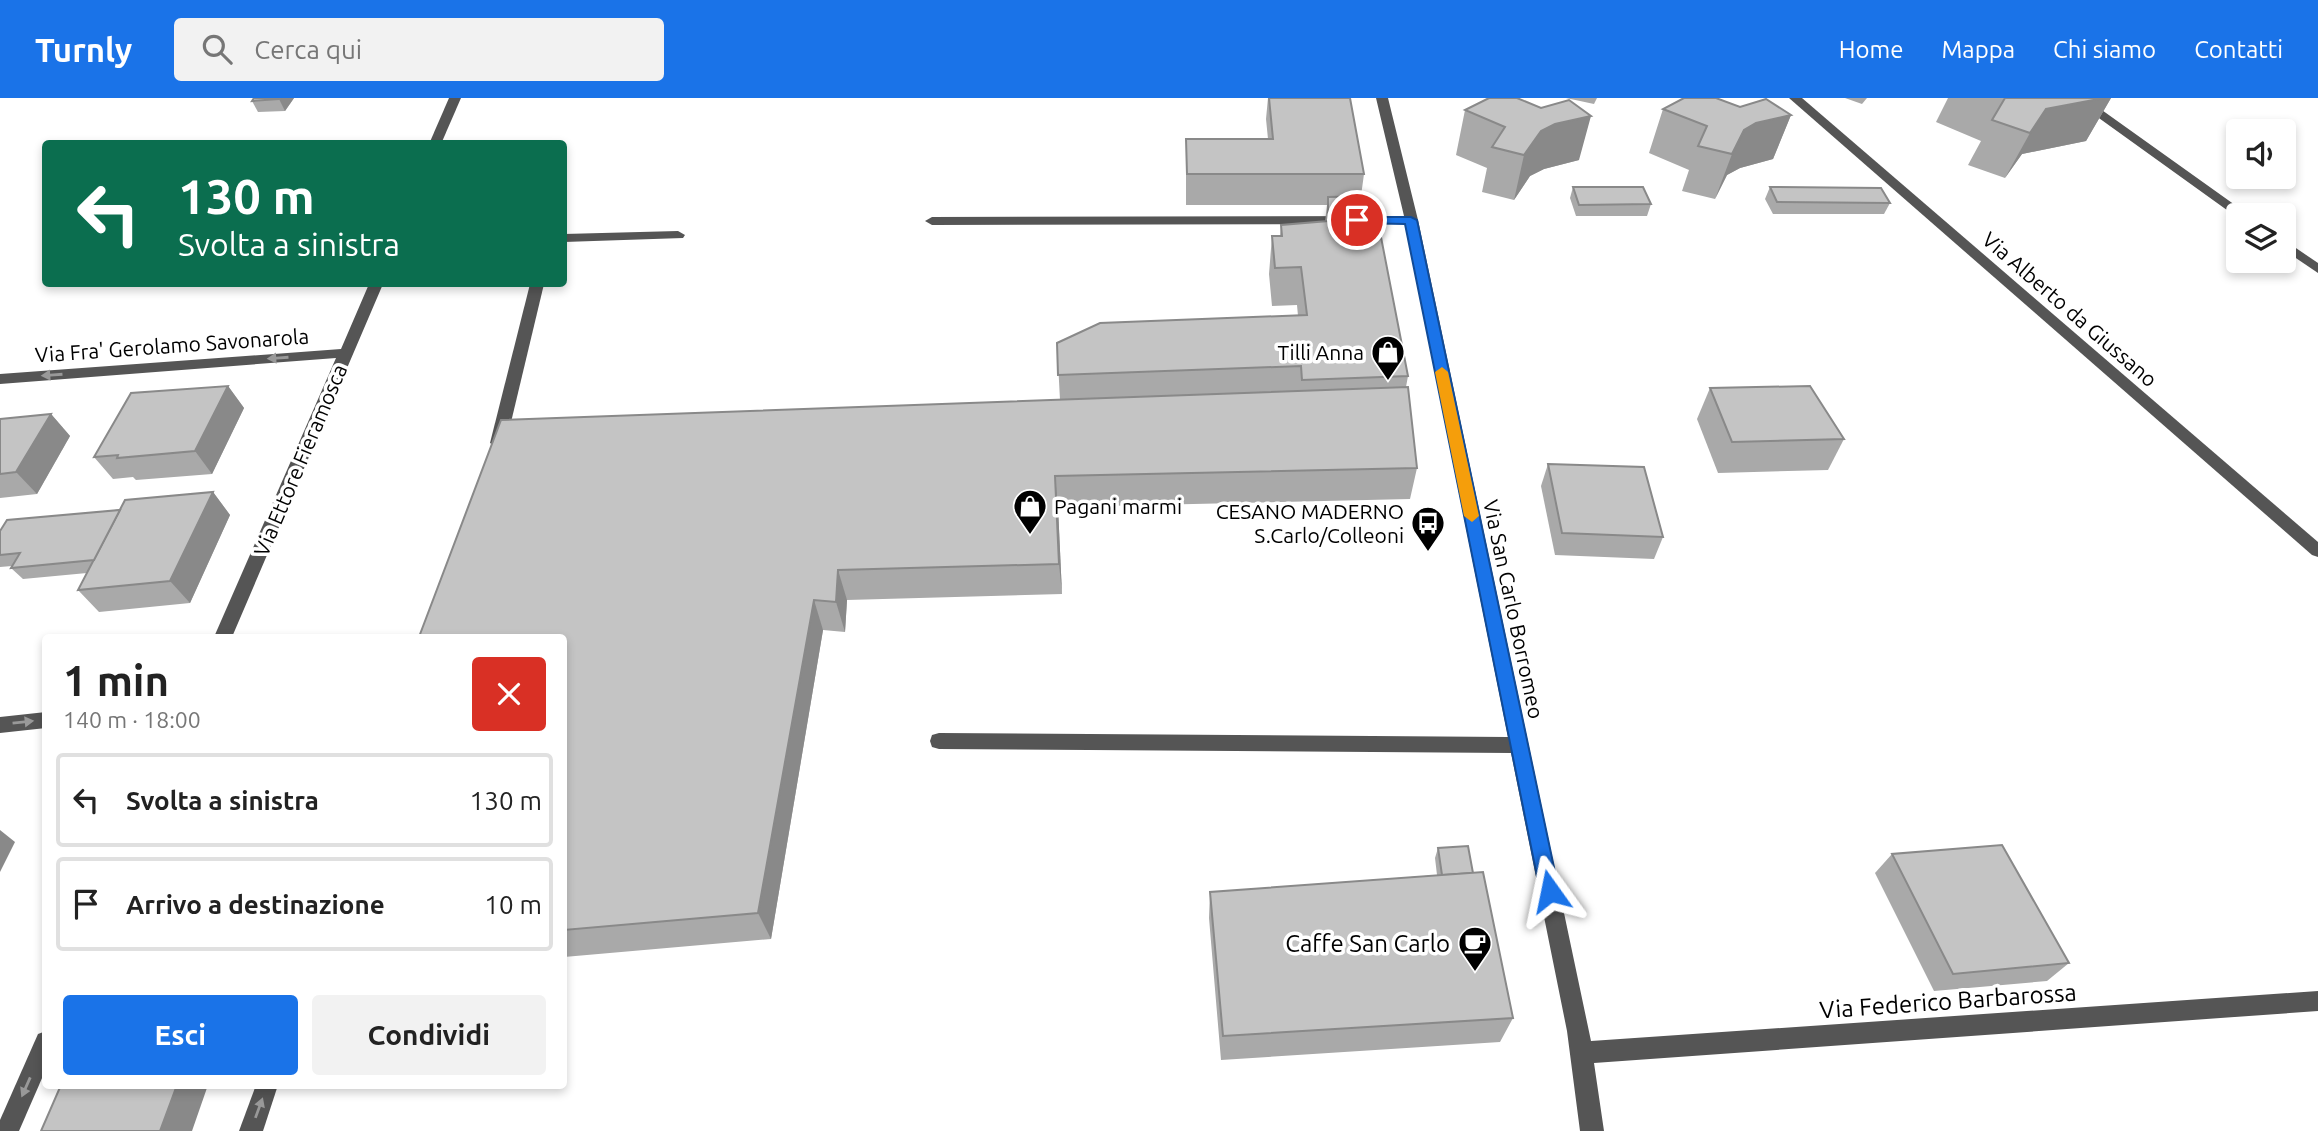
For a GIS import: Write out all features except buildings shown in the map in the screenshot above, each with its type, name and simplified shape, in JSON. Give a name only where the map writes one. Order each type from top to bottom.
[{"type":"street","points":[[438,140],[455,98]]},
{"type":"street","name":"Via San Carlo Borromeo","points":[[1382,98],[1411,220],[1520,745],[1582,1053],[1592,1131]]},
{"type":"street","name":"Via Alberto da Giussano","points":[[1796,98],[2318,551]]},
{"type":"street","points":[[2077,98],[2226,203]]},
{"type":"street","points":[[932,221],[1411,220]]},
{"type":"street","points":[[567,238],[678,235]]},
{"type":"street","points":[[2296,253],[2318,269]]},
{"type":"street","name":"Via Ettore Fieramosca","points":[[224,634],[375,287]]},
{"type":"street","points":[[501,447],[536,287]]},
{"type":"street","name":"Via Fra' Gerolamo Savonarola","points":[[0,379],[346,353]]},
{"type":"street","points":[[0,725],[42,720]]},
{"type":"street","points":[[939,741],[1520,745]]},
{"type":"street","name":"Via Federico Barbarossa","points":[[1582,1053],[2318,1001]]},
{"type":"street","points":[[7,1131],[42,1051]]},
{"type":"street","points":[[251,1131],[266,1089]]},
{"type":"slow traffic","points":[[1442,372],[1472,516]]},
{"type":"place","name":"Tilli Anna","points":[[1388,382]]},
{"type":"place","name":"Pagani marmi","points":[[1030,536]]},
{"type":"place","name":"CESANO MADERNO S.Carlo/Colleoni","points":[[1428,553]]},
{"type":"place","name":"Caffe San Carlo","points":[[1475,973]]},
{"type":"route","points":[[1357,220],[1411,220],[1550,891]]}]
